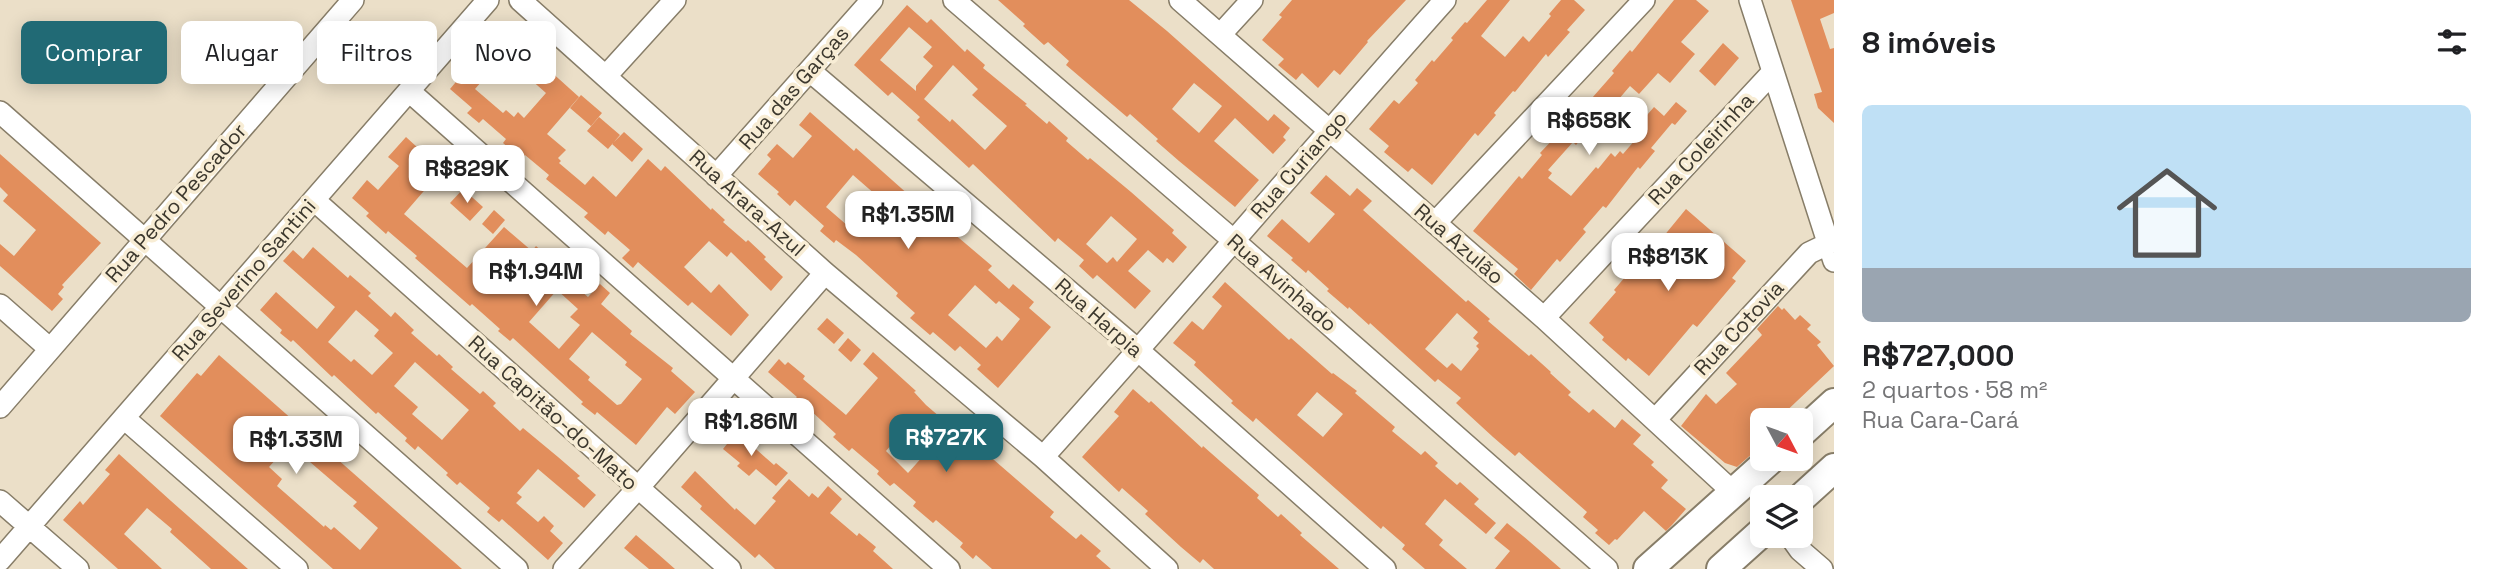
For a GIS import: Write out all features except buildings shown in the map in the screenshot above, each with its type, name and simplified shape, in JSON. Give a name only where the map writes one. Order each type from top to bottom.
[{"type":"main road","points":[[1813,422],[1834,402]]},
{"type":"main road","points":[[1813,487],[1834,468]]},
{"type":"main road","points":[[1648,569],[1758,471]]},
{"type":"main road","points":[[1721,569],[1750,543]]},
{"type":"street","name":"Rua Pedro Pescador","points":[[0,407],[353,0]]},
{"type":"street","name":"Rua Severino Santini","points":[[0,560],[488,0]]},
{"type":"street","name":"Rua Arara-Azul","points":[[520,0],[825,273],[1043,457],[1142,561],[1167,569]]},
{"type":"street","points":[[606,76],[675,0]]},
{"type":"street","name":"Rua das Garças","points":[[716,176],[872,0]]},
{"type":"street","name":"Rua Avinhado","points":[[954,0],[1233,240],[1607,569]]},
{"type":"street","name":"Rua Azulão","points":[[1180,0],[1544,318],[1734,493]]},
{"type":"street","points":[[1220,35],[1252,0]]},
{"type":"street","name":"Rua Curiango","points":[[1043,457],[1445,0]]},
{"type":"street","points":[[1435,223],[1644,0]]},
{"type":"street","points":[[1750,0],[1832,249]]},
{"type":"street","name":"Rua Harpia","points":[[810,71],[1139,351],[1385,569]]},
{"type":"street","name":"Rua Coleirinha","points":[[1544,318],[1772,73]]},
{"type":"street","points":[[409,91],[949,569]]},
{"type":"street","points":[[0,112],[517,569]]},
{"type":"street","name":"Rua Capitão-do-Mato","points":[[314,200],[730,569]]},
{"type":"street","name":"Rua Cotovia","points":[[1655,419],[1809,253],[1832,249]]},
{"type":"street","points":[[564,569],[734,380],[825,273]]},
{"type":"street","points":[[0,305],[50,349]]},
{"type":"street","points":[[124,418],[297,569]]},
{"type":"street","points":[[0,501],[78,569]]},
{"type":"street","points":[[1799,548],[1822,569]]}]
